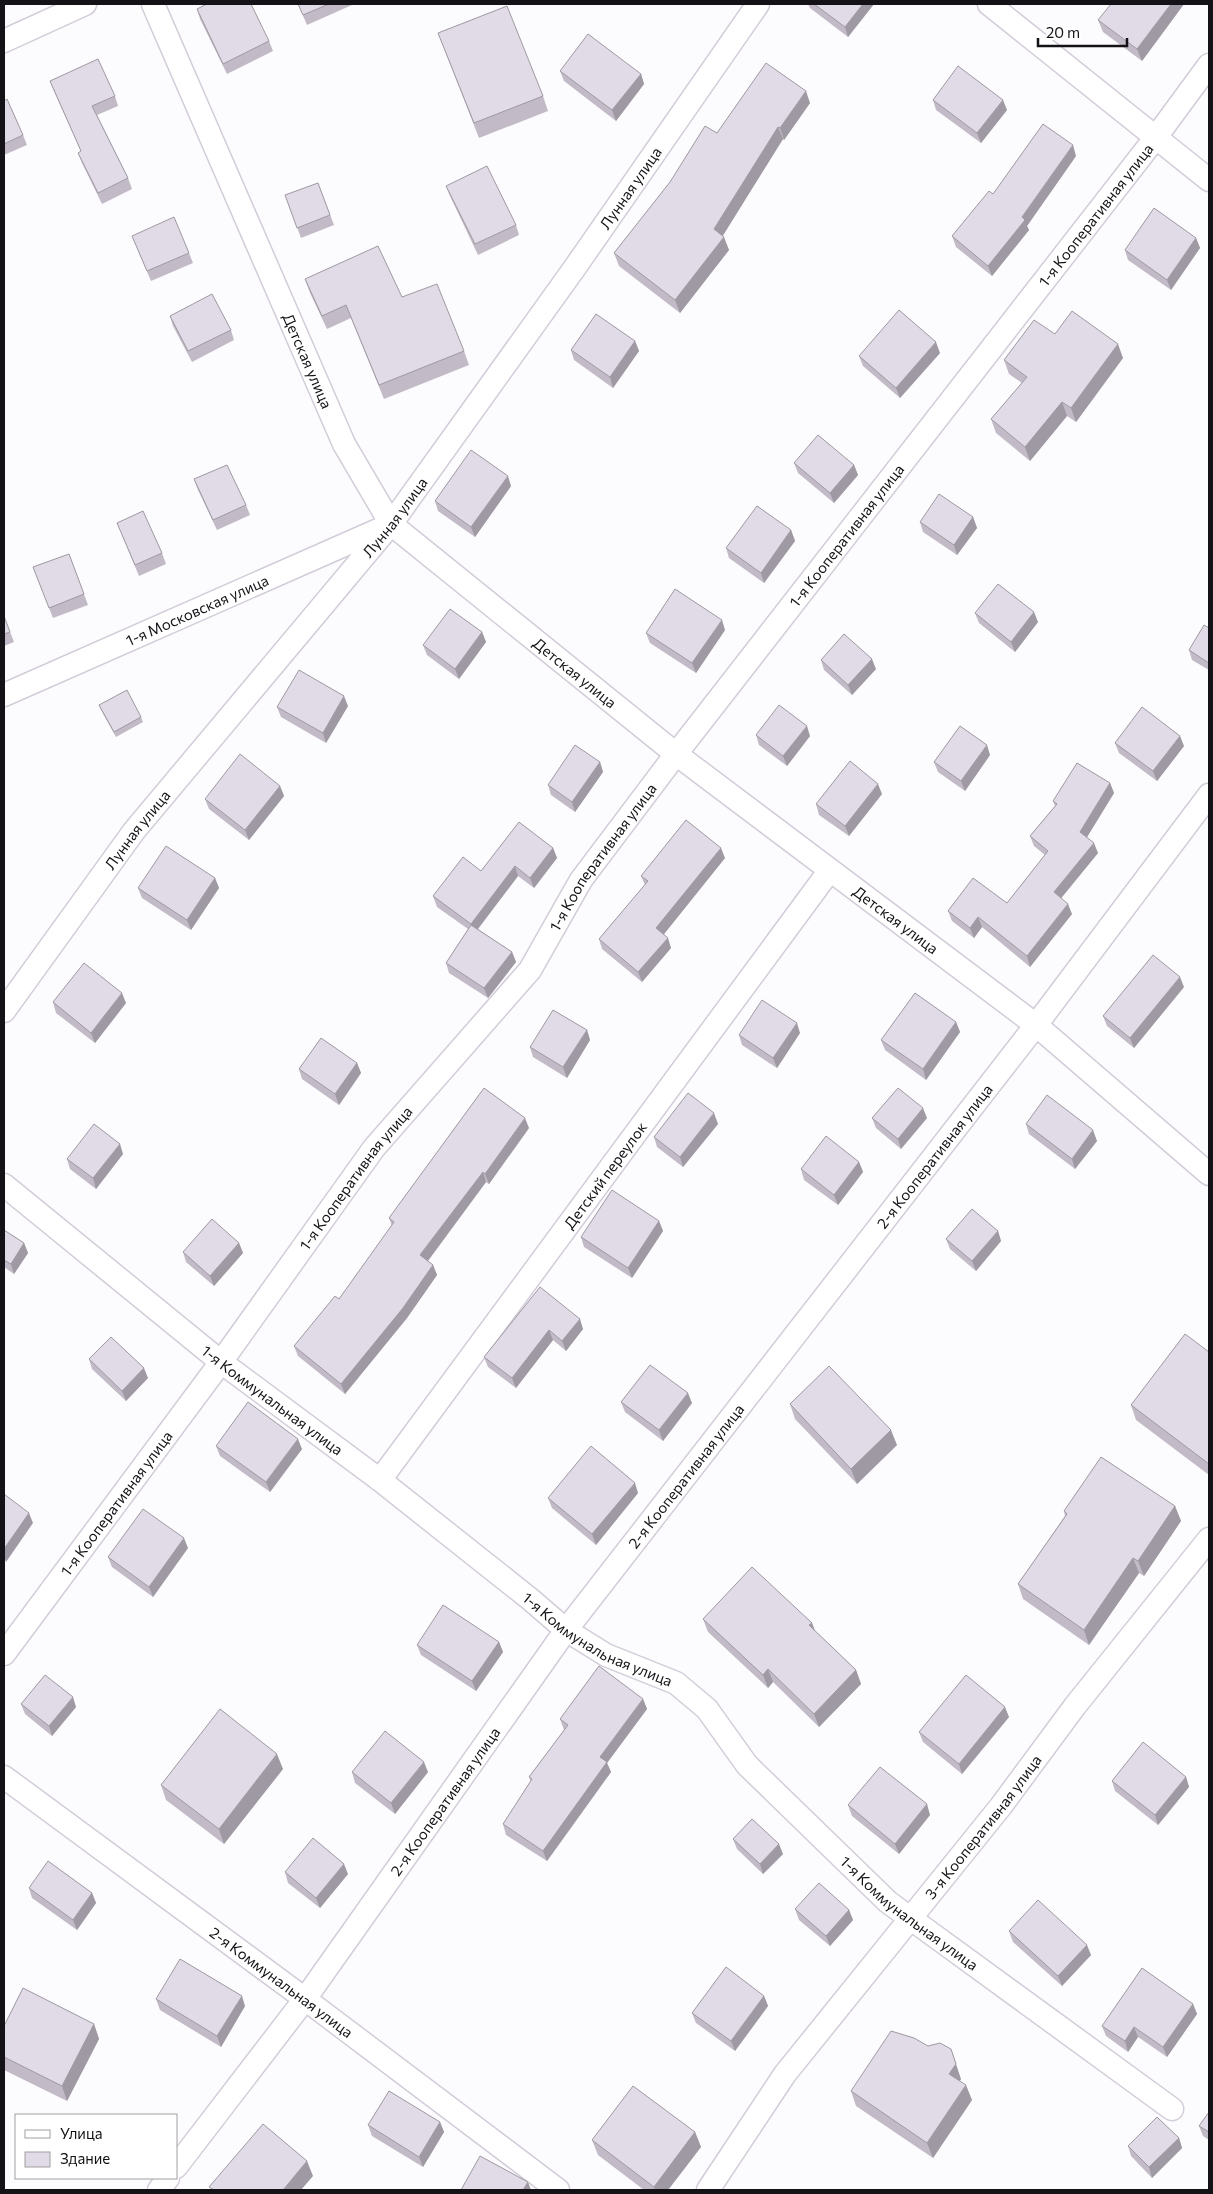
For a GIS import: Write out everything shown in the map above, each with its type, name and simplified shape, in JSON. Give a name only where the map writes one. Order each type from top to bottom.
[{"type":"street","points":[[4,41],[85,4]]},
{"type":"street","name":"Детская улица","points":[[153,4],[344,444],[391,524],[676,754],[1036,1025],[1209,1174]]},
{"type":"street","name":"Лунная улица","points":[[4,1010],[134,831],[391,524],[576,266],[758,4]]},
{"type":"street","points":[[989,4],[1209,180]]},
{"type":"street","name":"1-я Кооперативная улица","points":[[4,1654],[221,1362],[374,1148],[530,970],[581,880],[676,754],[1156,137],[1209,64]]},
{"type":"street","name":"1-я Московская улица","points":[[4,695],[391,524]]},
{"type":"street","name":"2-я Кооперативная улица","points":[[178,2165],[305,1999],[566,1630],[1036,1025],[1209,795]]},
{"type":"street","name":"Детский переулок","points":[[380,1480],[830,870]]},
{"type":"street","name":"1-я Коммунальная улица","points":[[4,1185],[221,1362],[380,1480],[530,1599],[566,1630],[606,1655],[676,1682],[707,1709],[747,1765],[888,1902],[1172,2109]]},
{"type":"street","name":"3-я Кооперативная улица","points":[[708,2190],[785,2074],[1001,1806],[1075,1706],[1209,1539]]},
{"type":"street","name":"2-я Коммунальная улица","points":[[4,1777],[305,1999],[558,2190]]},
{"type":"street","points":[[159,2190],[167,2179]]},
{"type":"building","points":[[207,4],[251,4],[269,41],[223,64],[197,9]]},
{"type":"building","points":[[298,4],[329,4],[303,15]]},
{"type":"building","points":[[814,4],[863,4],[845,27]]},
{"type":"building","points":[[1111,4],[1171,4],[1137,49],[1098,20]]},
{"type":"building","points":[[507,6],[543,96],[474,123],[438,33]]},
{"type":"building","points":[[588,34],[641,74],[612,110],[560,71]]},
{"type":"building","points":[[98,59],[115,96],[92,106],[128,178],[98,193],[78,153],[81,151],[50,81]]},
{"type":"building","points":[[766,63],[806,91],[780,128],[778,127],[714,229],[724,237],[675,300],[614,253],[670,182],[705,126],[717,133]]},
{"type":"building","points":[[958,66],[1003,100],[977,133],[933,100]]},
{"type":"building","points":[[7,99],[23,135],[4,144],[4,101]]},
{"type":"building","points":[[1043,124],[1073,145],[1022,217],[1025,220],[988,266],[952,236],[989,191],[993,194]]},
{"type":"building","points":[[487,166],[516,225],[475,244],[446,186]]},
{"type":"building","points":[[318,183],[330,215],[297,228],[285,195]]},
{"type":"building","points":[[1154,208],[1196,238],[1167,280],[1125,250]]},
{"type":"building","points":[[174,217],[189,253],[147,271],[132,236]]},
{"type":"building","points":[[378,246],[402,297],[437,284],[464,351],[379,385],[346,305],[322,316],[305,279]]},
{"type":"building","points":[[212,294],[231,330],[188,351],[170,316]]},
{"type":"building","points":[[899,310],[936,342],[896,388],[859,356]]},
{"type":"building","points":[[1072,311],[1118,344],[1071,408],[1062,402],[1025,447],[991,419],[1027,377],[1004,360],[1034,320],[1055,334]]},
{"type":"building","points":[[596,314],[635,341],[610,377],[571,350]]},
{"type":"building","points":[[818,435],[854,465],[830,493],[794,463]]},
{"type":"building","points":[[471,450],[508,476],[471,527],[435,501]]},
{"type":"building","points":[[227,465],[246,505],[213,520],[194,479]]},
{"type":"building","points":[[939,494],[973,517],[954,545],[920,522]]},
{"type":"building","points":[[757,506],[791,530],[761,573],[726,548]]},
{"type":"building","points":[[143,511],[162,553],[135,565],[117,523]]},
{"type":"building","points":[[69,554],[84,594],[49,608],[33,567]]},
{"type":"building","points":[[998,584],[1034,612],[1011,642],[975,613]]},
{"type":"building","points":[[675,589],[722,620],[692,663],[646,633]]},
{"type":"building","points":[[450,609],[482,632],[455,669],[423,645]]},
{"type":"building","points":[[4,616],[10,632],[4,634]]},
{"type":"building","points":[[1204,625],[1209,628],[1209,663],[1189,650]]},
{"type":"building","points":[[844,634],[872,659],[848,685],[821,660]]},
{"type":"building","points":[[299,670],[344,696],[323,733],[277,707]]},
{"type":"building","points":[[127,690],[141,717],[114,732],[99,705]]},
{"type":"building","points":[[779,705],[807,726],[783,756],[756,735]]},
{"type":"building","points":[[1142,707],[1180,736],[1153,771],[1115,743]]},
{"type":"building","points":[[960,726],[987,745],[961,781],[934,762]]},
{"type":"building","points":[[575,745],[600,762],[572,802],[548,785]]},
{"type":"building","points":[[240,754],[280,786],[245,830],[205,799]]},
{"type":"building","points":[[850,761],[878,784],[845,826],[816,804]]},
{"type":"building","points":[[1077,763],[1110,783],[1080,832],[1094,843],[1054,892],[1068,904],[1027,956],[978,917],[970,928],[948,911],[973,878],[1007,903],[1048,851],[1030,836],[1057,804],[1053,801]]},
{"type":"building","points":[[686,820],[721,848],[656,928],[668,938],[638,972],[599,939],[648,881],[641,876]]},
{"type":"building","points":[[519,822],[553,848],[530,878],[515,866],[471,924],[433,896],[463,857],[481,871]]},
{"type":"building","points":[[166,846],[215,878],[187,920],[138,888]]},
{"type":"building","points":[[471,925],[512,952],[484,988],[446,963]]},
{"type":"building","points":[[1153,955],[1180,977],[1130,1038],[1103,1016]]},
{"type":"building","points":[[84,963],[122,993],[91,1033],[53,1002]]},
{"type":"building","points":[[915,993],[956,1022],[923,1069],[881,1040]]},
{"type":"building","points":[[762,1000],[797,1023],[773,1058],[739,1035]]},
{"type":"building","points":[[553,1010],[587,1030],[563,1067],[530,1047]]},
{"type":"building","points":[[321,1038],[357,1063],[335,1094],[299,1069]]},
{"type":"building","points":[[484,1088],[525,1118],[485,1174],[483,1172],[420,1255],[433,1265],[403,1308],[341,1384],[294,1346],[335,1296],[339,1299],[394,1222],[389,1218]]},
{"type":"building","points":[[898,1088],[923,1108],[898,1139],[872,1118]]},
{"type":"building","points":[[688,1093],[714,1113],[680,1157],[654,1137]]},
{"type":"building","points":[[1047,1095],[1093,1130],[1072,1159],[1026,1124]]},
{"type":"building","points":[[94,1124],[120,1144],[93,1178],[67,1159]]},
{"type":"building","points":[[826,1136],[859,1162],[834,1195],[801,1169]]},
{"type":"building","points":[[612,1190],[659,1221],[628,1268],[581,1237]]},
{"type":"building","points":[[972,1209],[998,1231],[972,1261],[946,1239]]},
{"type":"building","points":[[212,1219],[239,1243],[210,1276],[183,1252]]},
{"type":"building","points":[[4,1230],[24,1243],[11,1264],[4,1260]]},
{"type":"building","points":[[540,1287],[580,1319],[562,1341],[549,1330],[512,1378],[484,1357]]},
{"type":"building","points":[[1185,1334],[1209,1352],[1209,1464],[1131,1405]]},
{"type":"building","points":[[111,1337],[144,1368],[122,1391],[89,1359]]},
{"type":"building","points":[[650,1365],[688,1393],[659,1430],[621,1402]]},
{"type":"building","points":[[829,1366],[891,1430],[851,1469],[790,1404]]},
{"type":"building","points":[[248,1402],[298,1439],[266,1482],[216,1446]]},
{"type":"building","points":[[591,1446],[635,1483],[592,1534],[548,1498]]},
{"type":"building","points":[[1101,1457],[1175,1506],[1138,1561],[1133,1558],[1084,1630],[1018,1584],[1067,1514],[1064,1511]]},
{"type":"building","points":[[4,1494],[29,1513],[4,1549]]},
{"type":"building","points":[[143,1509],[184,1538],[149,1587],[108,1557]]},
{"type":"building","points":[[752,1567],[812,1623],[809,1625],[856,1670],[814,1714],[768,1669],[763,1675],[703,1619]]},
{"type":"building","points":[[443,1605],[499,1642],[472,1681],[417,1645]]},
{"type":"building","points":[[599,1666],[643,1699],[600,1757],[607,1762],[543,1851],[503,1824],[532,1779],[529,1777],[568,1725],[560,1719]]},
{"type":"building","points":[[45,1675],[73,1697],[49,1726],[21,1704]]},
{"type":"building","points":[[966,1675],[1005,1707],[959,1764],[919,1732]]},
{"type":"building","points":[[220,1709],[277,1754],[219,1829],[161,1785]]},
{"type":"building","points":[[385,1731],[424,1762],[391,1803],[352,1772]]},
{"type":"building","points":[[1143,1742],[1186,1777],[1155,1815],[1112,1781]]},
{"type":"building","points":[[880,1767],[927,1804],[895,1844],[848,1805]]},
{"type":"building","points":[[752,1819],[779,1844],[760,1864],[733,1839]]},
{"type":"building","points":[[313,1838],[344,1864],[316,1898],[285,1872]]},
{"type":"building","points":[[48,1861],[92,1893],[73,1920],[29,1888]]},
{"type":"building","points":[[819,1883],[849,1910],[826,1936],[795,1909]]},
{"type":"building","points":[[1038,1900],[1087,1945],[1058,1976],[1009,1931]]},
{"type":"building","points":[[180,1959],[242,1996],[217,2036],[156,1999]]},
{"type":"building","points":[[726,1967],[764,1996],[731,2041],[692,2013]]},
{"type":"building","points":[[1142,1968],[1193,2004],[1163,2047],[1134,2027],[1125,2041],[1102,2026]]},
{"type":"building","points":[[23,1988],[94,2024],[62,2086],[4,2057],[4,2026]]},
{"type":"building","points":[[891,2031],[914,2038],[928,2046],[940,2043],[951,2049],[956,2064],[949,2074],[966,2085],[927,2143],[851,2091]]},
{"type":"building","points":[[633,2086],[695,2132],[654,2187],[592,2140]]},
{"type":"building","points":[[389,2091],[440,2122],[419,2157],[368,2125]]},
{"type":"building","points":[[1209,2112],[1209,2132],[1199,2126]]},
{"type":"building","points":[[1157,2117],[1179,2138],[1149,2167],[1128,2146]]},
{"type":"building","points":[[263,2124],[307,2161],[283,2190],[214,2190],[209,2187]]},
{"type":"building","points":[[480,2156],[528,2182],[523,2190],[461,2190]]}]
